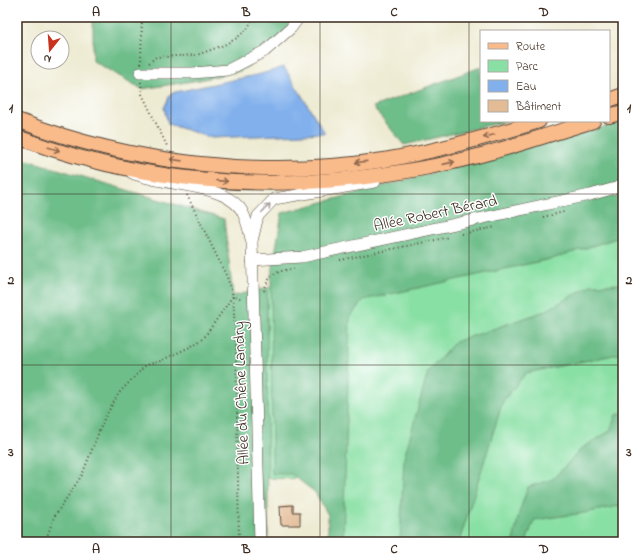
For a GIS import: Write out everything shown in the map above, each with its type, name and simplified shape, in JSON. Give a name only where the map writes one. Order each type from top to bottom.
[{"type":"main road","points":[[610,100],[623,95]]},
{"type":"main road","points":[[610,116],[623,112]]},
{"type":"main road","points":[[17,120],[98,147],[213,165],[285,168],[383,160],[446,147],[535,122]]},
{"type":"main road","points":[[17,137],[94,162],[123,169],[187,178],[289,184],[378,176],[425,168],[504,148],[590,122]]},
{"type":"street","points":[[140,73],[194,73],[228,70],[265,51],[291,28],[299,17]]},
{"type":"street","name":"Allée du Chêne Landry","points":[[260,542],[252,260],[252,243],[258,216],[274,199],[400,178],[425,168]]},
{"type":"street","name":"Allée du Chêne Landry","points":[[123,169],[147,180],[211,190],[231,200],[241,209],[252,243]]},
{"type":"street","name":"Allée Robert Bérard","points":[[252,260],[302,256],[590,195],[619,187],[623,183]]},
{"type":"path","points":[[142,17],[140,73],[142,94],[170,151]]},
{"type":"path","points":[[140,73],[156,57],[197,55],[224,45],[237,38],[248,28],[253,17]]},
{"type":"path","points":[[185,190],[227,277],[232,296],[236,346],[239,542]]},
{"type":"path","points":[[539,218],[567,211]]},
{"type":"path","points":[[458,235],[498,226]]},
{"type":"path","points":[[333,262],[450,237]]},
{"type":"path","points":[[232,296],[240,300],[253,299],[264,294],[267,280],[276,272],[299,268]]},
{"type":"path","points":[[45,542],[54,517],[82,475],[104,419],[119,393],[146,365],[160,361],[190,347],[203,339],[232,296]]},
{"type":"green space","points":[[93,17],[301,17],[273,51],[240,71],[199,80],[142,89],[93,61]]},
{"type":"green space","points":[[480,67],[480,122],[503,122],[404,145],[373,107]]},
{"type":"green space","points":[[623,122],[623,236],[555,258],[363,300],[350,317],[343,542],[328,542],[328,515],[315,492],[291,474],[272,474],[271,277],[282,213]]},
{"type":"green space","points":[[17,157],[224,219],[233,296],[267,288],[268,542],[17,542]]},
{"type":"green space","points":[[623,217],[623,542],[334,542],[333,479],[267,478],[267,288]]},
{"type":"green space","points":[[623,284],[623,353],[526,373],[503,401],[459,542],[400,542],[404,458],[428,372],[455,342],[545,311],[591,285]]},
{"type":"green space","points":[[623,412],[623,505],[584,513],[534,520],[526,542],[513,542],[519,513],[528,487],[553,479],[582,448],[610,431],[616,415]]},
{"type":"water","points":[[284,67],[325,133],[212,138],[168,124],[164,108],[171,93],[261,74]]},
{"type":"building","points":[[293,505],[293,512],[300,512],[300,525],[281,525],[280,506]]}]
